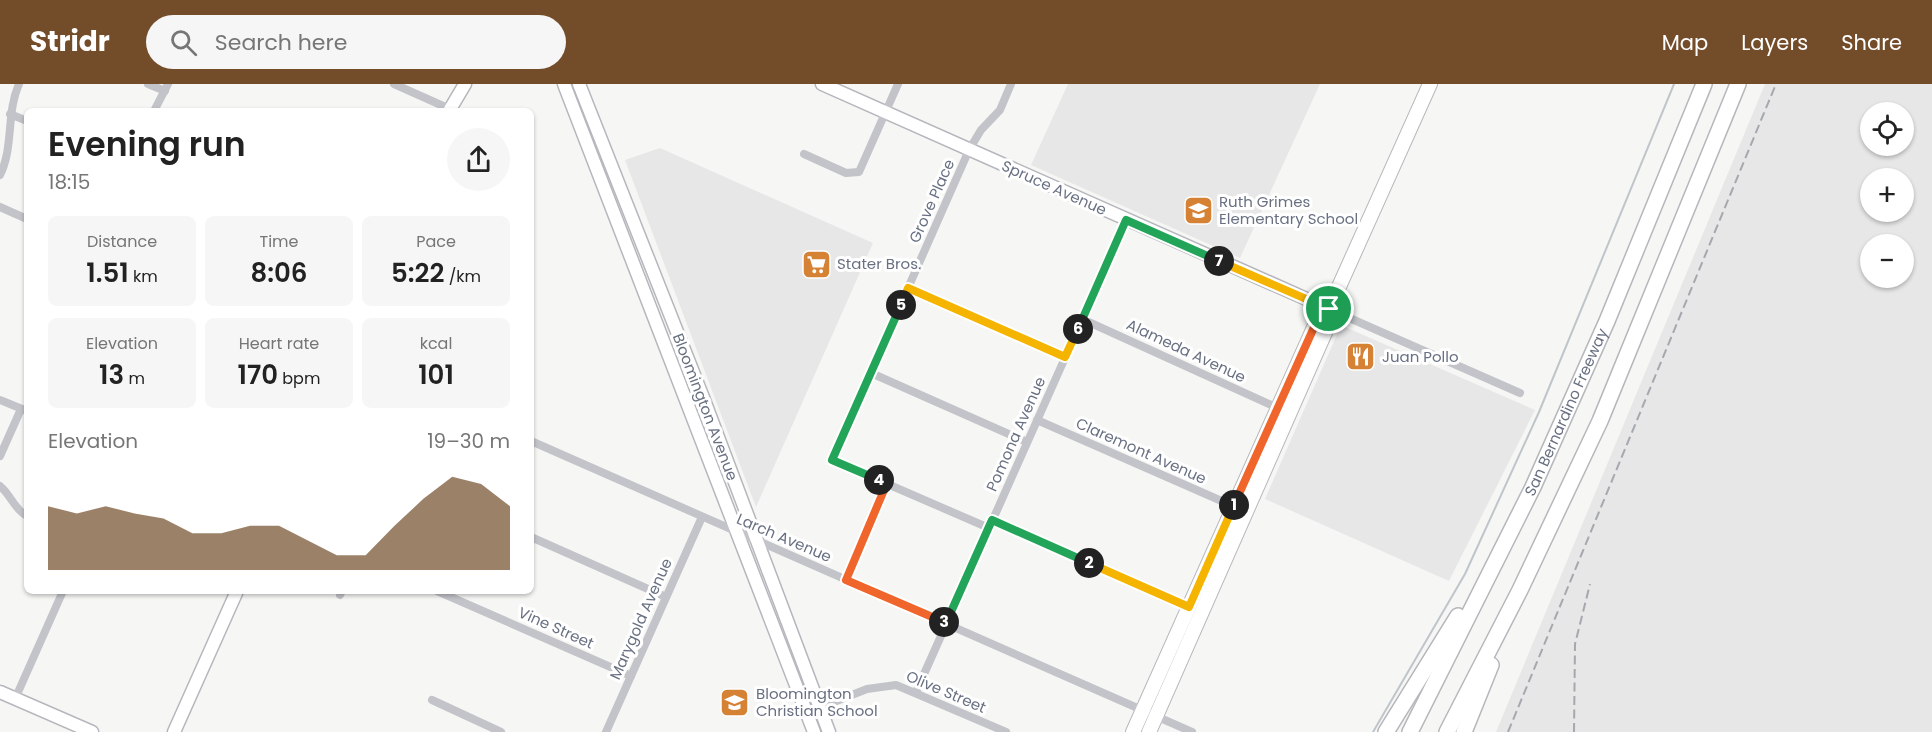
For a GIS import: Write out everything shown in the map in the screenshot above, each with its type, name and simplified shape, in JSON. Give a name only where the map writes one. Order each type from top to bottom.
[{"type":"highway","name":"San Bernardino Freeway","points":[[1410,732],[1529,495],[1606,321],[1704,84]]},
{"type":"highway","points":[[1447,732],[1520,590],[1600,421],[1738,84]]},
{"type":"highway","points":[[1386,732],[1427,669],[1482,575],[1516,506],[1529,495]]},
{"type":"highway","points":[[1464,732],[1520,590]]},
{"type":"main road","points":[[451,108],[457,84]]},
{"type":"main road","points":[[451,108],[465,84]]},
{"type":"main road","name":"Bloomington Avenue","points":[[564,84],[814,732]]},
{"type":"main road","name":"Bloomington Avenue","points":[[579,84],[675,327],[829,732]]},
{"type":"main road","name":"Spruce Avenue","points":[[822,84],[1329,309]]},
{"type":"main road","points":[[1149,732],[1150,713],[1189,607],[1320,314],[1329,309],[1430,84]]},
{"type":"main road","points":[[595,167],[604,168],[614,193],[627,209]]},
{"type":"main road","points":[[1133,732],[1150,713],[1332,319],[1329,309]]},
{"type":"main road","points":[[659,332],[675,327]]},
{"type":"main road","points":[[174,732],[236,594]]},
{"type":"main road","points":[[0,692],[92,732]]},
{"type":"street","points":[[0,175],[5,165],[10,114],[19,84]]},
{"type":"street","points":[[148,84],[166,87],[156,108]]},
{"type":"street","points":[[394,84],[446,108]]},
{"type":"street","points":[[804,154],[846,173],[859,172],[898,84]]},
{"type":"street","name":"Grove Place","points":[[887,483],[832,460],[969,150],[981,130],[1000,110],[1011,84]]},
{"type":"street","points":[[10,114],[24,120]]},
{"type":"street","points":[[0,207],[24,218]]},
{"type":"street","name":"Pomona Avenue","points":[[916,692],[1126,220]]},
{"type":"street","points":[[908,288],[1065,357]]},
{"type":"street","name":"Spruce Avenue","points":[[1329,309],[1520,393]]},
{"type":"street","name":"Alameda Avenue","points":[[1082,319],[1278,408]]},
{"type":"street","points":[[871,373],[1027,442]]},
{"type":"street","points":[[0,400],[24,410],[0,456]]},
{"type":"street","name":"Claremont Avenue","points":[[1037,420],[1233,506]]},
{"type":"street","name":"Larch Avenue","points":[[534,442],[1192,732]]},
{"type":"street","points":[[846,580],[887,483],[1189,607]]},
{"type":"street","points":[[0,486],[6,491],[19,512],[24,514]]},
{"type":"street","name":"Marygold Avenue","points":[[606,732],[702,517]]},
{"type":"street","points":[[534,538],[666,597]]},
{"type":"street","points":[[15,699],[62,594]]},
{"type":"street","name":"Vine Street","points":[[444,594],[631,676]]},
{"type":"street","name":"Olive Street","points":[[807,713],[878,686],[896,685],[1006,732]]},
{"type":"street","points":[[432,700],[501,732]]},
{"type":"shaded area","name":"Ruth Grimes Elementary School","points":[[1068,84],[1320,84],[1240,258],[1031,165]]},
{"type":"shaded area","points":[[1765,84],[1932,84],[1932,732],[1496,732]]},
{"type":"shaded area","points":[[660,148],[873,243],[756,507],[625,160]]},
{"type":"shaded area","points":[[1345,327],[1535,410],[1449,581],[1265,499],[1339,330]]},
{"type":"waterway","points":[[1373,732],[1465,574],[1539,412],[1674,84]]},
{"type":"railway","points":[[1508,732],[1776,84]]},
{"type":"railway","points":[[1574,732],[1575,644],[1590,584]]},
{"type":"place","name":"Ruth Grimes Elementary School","points":[[1198,211]]},
{"type":"place","name":"Stater Bros.","points":[[816,264]]},
{"type":"place","name":"Juan Pollo","points":[[1361,357]]},
{"type":"place","name":"Bloomington Christian School","points":[[735,703]]},
{"type":"route","points":[[1126,220],[1329,309],[1320,314],[1189,607],[992,520],[946,623],[846,580],[887,483],[832,460],[908,288],[1065,357],[1126,220]]}]
